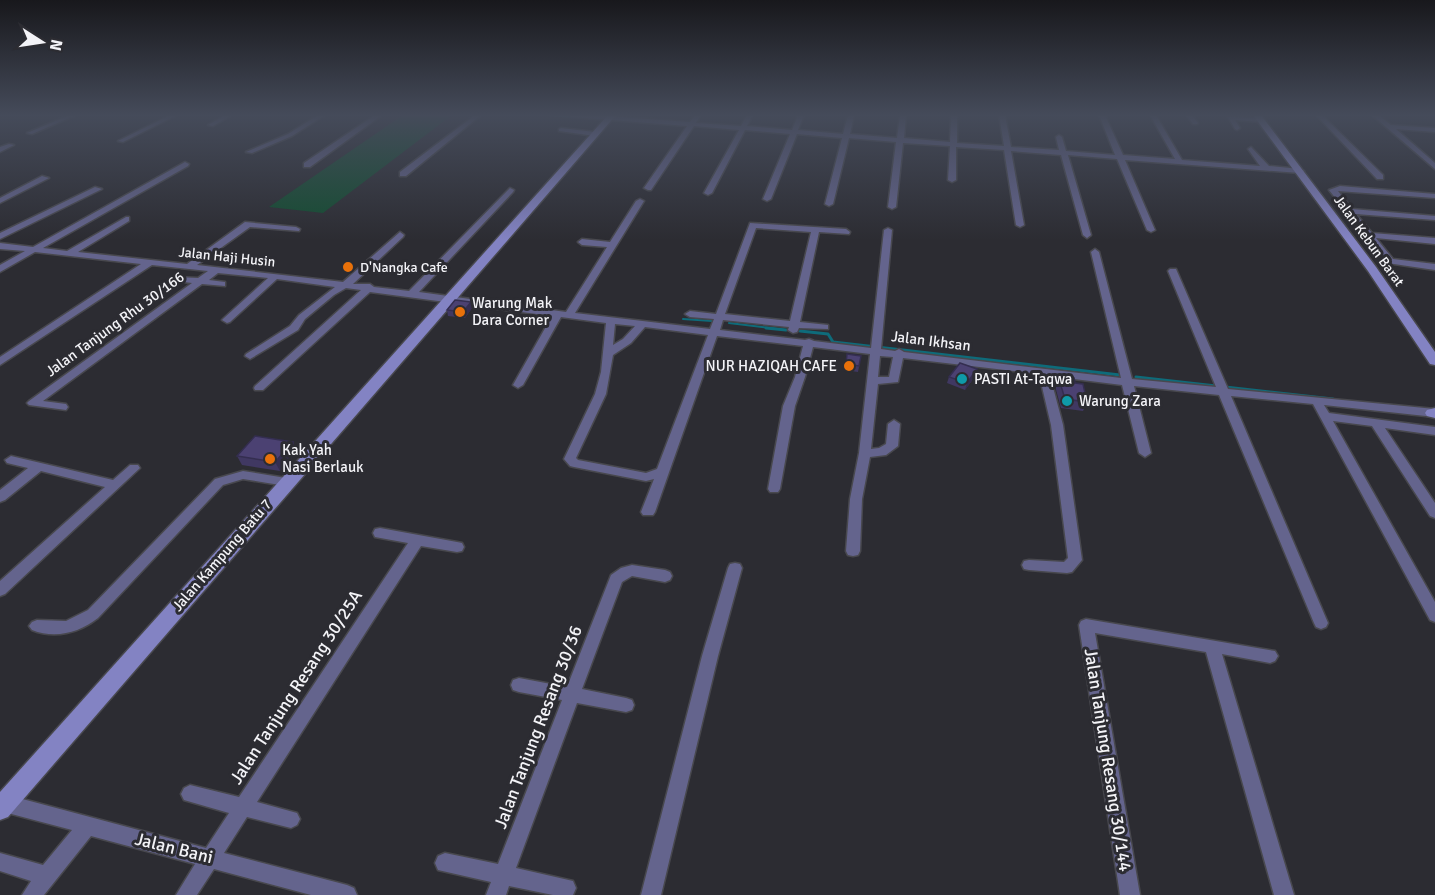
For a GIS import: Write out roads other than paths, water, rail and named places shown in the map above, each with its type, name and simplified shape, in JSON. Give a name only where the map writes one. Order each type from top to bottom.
[{"type":"street","points":[[308,165],[320,157]]},
{"type":"street","points":[[403,174],[425,157]]},
{"type":"street","name":"Jalan Kampung Batu 7","points":[[2,805],[286,482],[451,300],[575,157]]},
{"type":"street","points":[[648,188],[669,157]]},
{"type":"street","points":[[708,193],[727,157]]},
{"type":"street","points":[[767,199],[784,157]]},
{"type":"street","points":[[829,204],[842,157]]},
{"type":"street","points":[[892,207],[898,157]]},
{"type":"street","points":[[952,180],[953,157]]},
{"type":"street","points":[[1009,157],[1020,225]]},
{"type":"street","points":[[1063,157],[1084,212],[1087,235]]},
{"type":"street","points":[[1118,157],[1300,171]]},
{"type":"street","points":[[1121,157],[1151,230]]},
{"type":"street","points":[[1176,157],[1179,162]]},
{"type":"street","points":[[1257,157],[1266,168]]},
{"type":"street","name":"Jalan Kebun Barat","points":[[1289,157],[1372,269],[1434,360],[1430,366],[1435,373]]},
{"type":"street","points":[[1360,157],[1380,177]]},
{"type":"street","points":[[1423,157],[1435,167]]},
{"type":"street","points":[[0,269],[185,164]]},
{"type":"street","points":[[0,201],[45,178]]},
{"type":"street","points":[[1435,196],[1334,188],[1388,259],[1402,264],[1435,267]]},
{"type":"street","points":[[0,236],[98,189]]},
{"type":"street","points":[[412,294],[510,190]]},
{"type":"street","points":[[569,315],[640,201]]},
{"type":"street","points":[[1350,211],[1435,218]]},
{"type":"street","points":[[68,254],[126,219]]},
{"type":"street","points":[[188,267],[248,224],[296,229]]},
{"type":"street","points":[[648,512],[753,225],[846,232]]},
{"type":"street","points":[[791,340],[816,229]]},
{"type":"street","points":[[853,551],[856,499],[865,453],[888,230]]},
{"type":"street","points":[[250,356],[287,333],[331,293],[347,284],[400,235]]},
{"type":"street","points":[[1369,235],[1435,241]]},
{"type":"street","points":[[53,239],[70,241]]},
{"type":"street","points":[[582,242],[611,245]]},
{"type":"street","name":"Jalan Haji Husin","points":[[0,246],[347,284],[451,300]]},
{"type":"street","points":[[1095,252],[1145,453]]},
{"type":"street","points":[[0,363],[149,263]]},
{"type":"street","name":"Jalan Tanjung Rhu 30/166","points":[[62,407],[33,403],[216,270]]},
{"type":"street","points":[[1173,271],[1321,623]]},
{"type":"street","points":[[227,320],[275,276]]},
{"type":"street","points":[[179,279],[222,284]]},
{"type":"street","points":[[259,388],[370,288]]},
{"type":"street","name":"Jalan Ikhsan","points":[[451,300],[713,332],[875,347],[1129,382],[1222,388],[1317,402],[1434,414]]},
{"type":"street","points":[[518,385],[558,314]]},
{"type":"street","points":[[690,314],[794,326],[824,327]]},
{"type":"street","points":[[611,320],[606,373],[593,423],[571,462],[646,477],[663,472]]},
{"type":"street","points":[[607,354],[627,341],[643,324]]},
{"type":"street","points":[[774,489],[789,406],[800,377],[809,342]]},
{"type":"street","points":[[873,381],[894,380],[899,352]]},
{"type":"street","points":[[1029,565],[1067,568],[1075,560],[1057,425],[1043,371]]},
{"type":"street","points":[[1317,402],[1435,615]]},
{"type":"street","points":[[1328,420],[1375,422],[1435,431]]},
{"type":"street","points":[[1375,422],[1435,513]]},
{"type":"street","points":[[865,453],[882,452],[892,446],[894,424]]},
{"type":"street","points":[[11,460],[116,484]]},
{"type":"street","points":[[0,497],[39,466]]},
{"type":"street","points":[[0,590],[134,468]]},
{"type":"street","points":[[37,626],[60,630],[75,626],[93,614],[219,482],[243,475],[286,482]]},
{"type":"street","points":[[380,533],[457,547]]},
{"type":"street","name":"Jalan Tanjung Resang 30/25A","points":[[186,895],[417,540]]},
{"type":"street","points":[[651,895],[710,656],[735,568]]},
{"type":"street","name":"Jalan Tanjung Resang 30/36","points":[[496,895],[571,694],[619,575],[633,570],[665,576]]},
{"type":"street","name":"Jalan Tanjung Resang 30/144","points":[[1130,895],[1086,625],[1212,647]]},
{"type":"street","points":[[1270,656],[1212,647],[1284,895]]},
{"type":"street","points":[[519,685],[626,705]]},
{"type":"street","points":[[190,794],[291,819]]},
{"type":"street","name":"Jalan Bani","points":[[2,805],[210,857],[341,894]]},
{"type":"street","points":[[32,895],[87,826]]},
{"type":"street","points":[[0,862],[47,876]]},
{"type":"street","points":[[445,863],[566,888]]},
{"type":"waterway","points":[[683,319],[712,321]]},
{"type":"waterway","points":[[729,323],[778,329]]},
{"type":"waterway","points":[[766,328],[786,330]]},
{"type":"waterway","points":[[800,331],[828,334],[833,342],[1120,375]]},
{"type":"waterway","points":[[1136,377],[1333,399]]},
{"type":"place","name":"D'Nangka Cafe","points":[[348,267]]},
{"type":"place","name":"Warung Mak Dara Corner","points":[[460,312]]},
{"type":"place","name":"NUR HAZIQAH CAFE","points":[[849,366]]},
{"type":"place","name":"PASTI At-Taqwa","points":[[962,379]]},
{"type":"place","name":"Warung Zara","points":[[1067,401]]},
{"type":"place","name":"Kak Yah Nasi Berlauk","points":[[270,459]]}]
